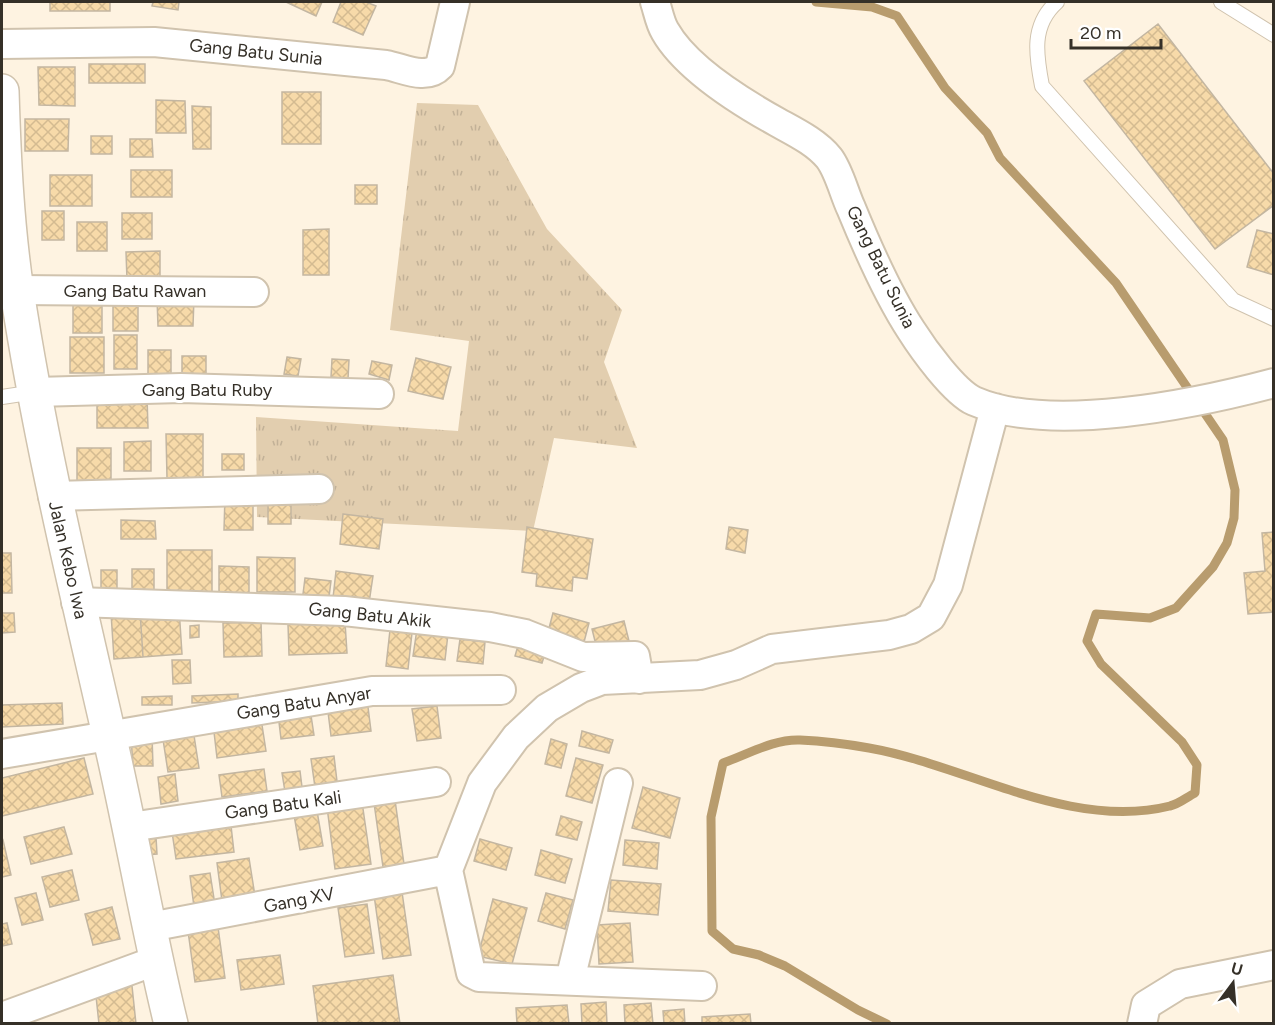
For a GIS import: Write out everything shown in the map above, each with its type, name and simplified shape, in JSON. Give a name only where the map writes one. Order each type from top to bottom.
[{"type":"street","name":"Gang Batu Sunia","points":[[2,44],[154,42],[386,65],[406,72],[428,73],[435,72],[440,66],[455,2]]},
{"type":"street","name":"Gang Batu Sunia","points":[[655,2],[665,32],[699,71],[759,112],[809,141],[829,159],[861,233],[911,330],[954,384],[972,400],[995,408],[1066,417],[1140,410],[1225,396],[1274,382]]},
{"type":"street","name":"Jalan Kebo Iwa","points":[[2,91],[6,193],[17,290],[53,496],[130,827],[156,961],[171,1023]]},
{"type":"street","name":"Gang Batu Rawan","points":[[17,290],[254,292]]},
{"type":"street","name":"Gang Batu Ruby","points":[[36,392],[181,388],[379,394]]},
{"type":"street","points":[[702,986],[475,976],[467,962],[448,870],[483,783],[516,737],[547,708],[581,688],[618,678],[700,675],[736,665],[772,649],[889,635],[911,628],[931,617],[948,585],[995,408]]},
{"type":"street","points":[[53,496],[319,489]]},
{"type":"street","name":"Gang Batu Akik","points":[[76,602],[309,608],[490,627],[525,634],[583,657],[635,656],[639,679]]},
{"type":"street","name":"Gang Batu Anyar","points":[[2,754],[372,691],[501,690]]},
{"type":"street","name":"Gang Batu Kali","points":[[130,827],[436,782]]},
{"type":"street","points":[[570,980],[618,783]]},
{"type":"street","name":"Gang XV","points":[[150,927],[448,870]]},
{"type":"street","points":[[2,1017],[156,961]]},
{"type":"street","points":[[1144,1014],[1180,984],[1274,965]]},
{"type":"lane","points":[[1057,2],[1040,25],[1035,47],[1042,86],[1233,300],[1274,320]]},
{"type":"lane","points":[[1221,2],[1274,35]]},
{"type":"lane","points":[[2,397],[36,392]]},
{"type":"green space","points":[[417,103],[478,105],[547,229],[622,310],[604,362],[637,448],[554,438],[533,531],[257,517],[256,417],[458,431],[469,341],[390,330]]},
{"type":"building","points":[[50,2],[110,2],[110,11],[50,11]]},
{"type":"building","points":[[153,2],[179,2],[178,10],[152,6]]},
{"type":"building","points":[[286,2],[322,2],[316,16]]},
{"type":"building","points":[[341,2],[366,2],[376,6],[363,35],[333,22]]},
{"type":"building","points":[[1158,24],[1274,174],[1274,205],[1215,249],[1084,81]]},
{"type":"building","points":[[89,64],[145,64],[145,83],[89,83]]},
{"type":"building","points":[[38,67],[75,67],[75,106],[39,105]]},
{"type":"building","points":[[282,92],[321,92],[321,144],[282,144]]},
{"type":"building","points":[[156,100],[185,101],[186,133],[156,133]]},
{"type":"building","points":[[192,106],[211,107],[211,149],[193,149]]},
{"type":"building","points":[[25,119],[69,119],[68,151],[25,151]]},
{"type":"building","points":[[91,136],[112,136],[112,154],[91,154]]},
{"type":"building","points":[[130,139],[152,139],[153,157],[130,157]]},
{"type":"building","points":[[131,170],[172,170],[172,197],[131,197]]},
{"type":"building","points":[[50,175],[92,175],[92,206],[50,206]]},
{"type":"building","points":[[355,185],[377,185],[377,204],[355,204]]},
{"type":"building","points":[[42,211],[64,211],[64,240],[42,240]]},
{"type":"building","points":[[122,213],[152,213],[152,239],[122,239]]},
{"type":"building","points":[[77,222],[107,222],[107,251],[77,251]]},
{"type":"building","points":[[329,229],[329,275],[303,275],[303,230]]},
{"type":"building","points":[[1257,230],[1274,234],[1274,275],[1247,267]]},
{"type":"building","points":[[160,251],[160,279],[127,280],[126,252]]},
{"type":"building","points":[[73,297],[102,297],[102,333],[73,333]]},
{"type":"building","points":[[157,298],[194,298],[193,326],[158,326]]},
{"type":"building","points":[[113,299],[138,299],[138,331],[113,331]]},
{"type":"building","points":[[114,335],[137,335],[137,369],[114,369]]},
{"type":"building","points":[[70,337],[104,337],[104,373],[70,373]]},
{"type":"building","points":[[148,350],[171,350],[171,378],[148,378]]},
{"type":"building","points":[[182,356],[206,356],[206,378],[182,379]]},
{"type":"building","points":[[287,357],[301,359],[298,376],[284,374]]},
{"type":"building","points":[[416,358],[451,367],[443,399],[408,391]]},
{"type":"building","points":[[332,359],[349,360],[348,379],[331,377]]},
{"type":"building","points":[[372,361],[392,365],[389,380],[369,374]]},
{"type":"building","points":[[97,397],[147,397],[148,428],[97,428]]},
{"type":"building","points":[[166,434],[203,434],[203,478],[167,478]]},
{"type":"building","points":[[151,441],[151,471],[124,471],[124,442]]},
{"type":"building","points":[[77,448],[111,448],[111,480],[77,481]]},
{"type":"building","points":[[222,454],[244,454],[244,470],[222,470]]},
{"type":"building","points":[[253,495],[253,530],[224,530],[225,496]]},
{"type":"building","points":[[268,499],[291,499],[291,524],[268,524]]},
{"type":"building","points":[[343,514],[383,519],[379,549],[340,544]]},
{"type":"building","points":[[121,520],[155,521],[156,539],[121,539]]},
{"type":"building","points":[[527,527],[593,539],[587,579],[573,577],[572,591],[536,586],[537,574],[522,572]]},
{"type":"building","points":[[729,527],[748,530],[745,553],[726,549]]},
{"type":"building","points":[[1274,532],[1274,612],[1248,614],[1244,573],[1265,571],[1262,533]]},
{"type":"building","points":[[167,550],[212,550],[212,602],[167,602]]},
{"type":"building","points":[[2,553],[11,553],[12,593],[2,593]]},
{"type":"building","points":[[257,557],[295,558],[295,592],[257,592]]},
{"type":"building","points":[[219,566],[249,567],[249,600],[219,600]]},
{"type":"building","points":[[132,569],[154,569],[154,600],[132,600]]},
{"type":"building","points":[[101,570],[117,570],[117,598],[101,598]]},
{"type":"building","points":[[336,571],[373,576],[369,603],[333,598]]},
{"type":"building","points":[[305,578],[331,581],[328,605],[302,602]]},
{"type":"building","points":[[179,608],[182,654],[143,657],[140,611]]},
{"type":"building","points":[[140,611],[143,657],[114,659],[111,613]]},
{"type":"building","points":[[2,613],[14,613],[15,632],[2,633]]},
{"type":"building","points":[[553,613],[589,623],[584,642],[548,632]]},
{"type":"building","points":[[624,621],[629,641],[597,649],[592,629]]},
{"type":"building","points":[[261,622],[262,656],[224,657],[223,623]]},
{"type":"building","points":[[345,622],[347,653],[289,655],[288,624]]},
{"type":"building","points":[[199,625],[199,637],[190,638],[190,626]]},
{"type":"building","points":[[417,629],[448,634],[445,660],[413,656]]},
{"type":"building","points":[[390,630],[412,633],[408,669],[386,666]]},
{"type":"building","points":[[460,639],[485,642],[483,664],[457,661]]},
{"type":"building","points":[[520,639],[547,647],[542,663],[515,656]]},
{"type":"building","points":[[172,660],[190,660],[191,683],[173,684]]},
{"type":"building","points":[[238,694],[238,701],[192,703],[192,696]]},
{"type":"building","points":[[172,696],[172,705],[142,705],[142,697]]},
{"type":"building","points":[[62,703],[63,724],[2,727],[2,705]]},
{"type":"building","points":[[437,706],[441,738],[417,741],[412,709]]},
{"type":"building","points":[[368,707],[371,731],[331,736],[328,712]]},
{"type":"building","points":[[310,709],[314,735],[281,739],[278,714]]},
{"type":"building","points":[[262,725],[266,751],[217,758],[214,732]]},
{"type":"building","points":[[193,729],[199,768],[168,772],[162,733]]},
{"type":"building","points":[[582,731],[613,740],[609,753],[579,746]]},
{"type":"building","points":[[152,736],[153,766],[133,766],[131,737]]},
{"type":"building","points":[[551,739],[567,744],[561,768],[545,764]]},
{"type":"building","points":[[334,756],[338,790],[316,794],[311,759]]},
{"type":"building","points":[[84,758],[93,794],[2,816],[2,778]]},
{"type":"building","points":[[576,758],[603,765],[592,803],[566,796]]},
{"type":"building","points":[[264,769],[267,791],[222,797],[219,775]]},
{"type":"building","points":[[300,771],[303,795],[286,798],[282,773]]},
{"type":"building","points":[[175,774],[178,801],[161,804],[158,777]]},
{"type":"building","points":[[643,787],[680,798],[670,838],[632,828]]},
{"type":"building","points":[[395,800],[404,864],[383,867],[374,803]]},
{"type":"building","points":[[362,802],[371,864],[335,869],[327,807]]},
{"type":"building","points":[[317,811],[323,846],[300,850],[294,815]]},
{"type":"building","points":[[561,816],[582,822],[577,840],[556,835]]},
{"type":"building","points":[[230,817],[234,852],[176,859],[171,825]]},
{"type":"building","points":[[64,827],[72,854],[31,864],[24,837]]},
{"type":"building","points":[[156,837],[157,854],[145,855],[143,838]]},
{"type":"building","points":[[480,839],[512,848],[506,870],[474,861]]},
{"type":"building","points":[[625,840],[659,843],[657,869],[623,865]]},
{"type":"building","points":[[2,841],[11,875],[2,877]]},
{"type":"building","points":[[541,850],[572,859],[565,883],[535,875]]},
{"type":"building","points":[[249,858],[255,896],[222,901],[217,863]]},
{"type":"building","points":[[72,870],[79,900],[50,907],[42,877]]},
{"type":"building","points":[[210,873],[215,905],[194,907],[190,876]]},
{"type":"building","points":[[611,880],[661,884],[658,915],[608,911]]},
{"type":"building","points":[[402,892],[411,955],[383,959],[374,895]]},
{"type":"building","points":[[36,893],[43,920],[22,925],[15,898]]},
{"type":"building","points":[[546,893],[573,900],[565,929],[538,921]]},
{"type":"building","points":[[493,899],[527,908],[512,964],[478,956]]},
{"type":"building","points":[[367,904],[374,953],[345,957],[338,908]]},
{"type":"building","points":[[112,907],[120,939],[93,945],[85,914]]},
{"type":"building","points":[[217,920],[225,978],[195,982],[187,924]]},
{"type":"building","points":[[7,923],[12,944],[2,946],[2,924]]},
{"type":"building","points":[[630,923],[633,962],[599,964],[597,925]]},
{"type":"building","points":[[280,955],[284,984],[241,990],[237,960]]},
{"type":"building","points":[[393,975],[400,1024],[318,1024],[313,986]]},
{"type":"building","points":[[132,986],[136,1024],[99,1024],[96,996]]},
{"type":"building","points":[[606,1002],[607,1024],[582,1024],[581,1004]]},
{"type":"building","points":[[651,1003],[653,1024],[625,1024],[624,1005]]},
{"type":"building","points":[[567,1005],[569,1024],[517,1024],[516,1008]]},
{"type":"building","points":[[684,1009],[685,1024],[664,1024],[663,1011]]},
{"type":"building","points":[[750,1014],[751,1024],[702,1024],[702,1017]]},
{"type":"waterway","points":[[816,2],[872,7],[897,16],[945,88],[987,133],[1000,158],[1116,283],[1223,440],[1235,490],[1234,518],[1227,543],[1213,567],[1176,608],[1150,618],[1096,614],[1087,641],[1101,664],[1182,742],[1197,765],[1195,793],[1180,802],[1170,806],[1132,811],[1094,810],[1018,793],[906,756],[817,741],[780,742],[723,763],[711,817],[712,931],[733,949],[759,955],[785,966],[858,1010],[887,1024]]}]
